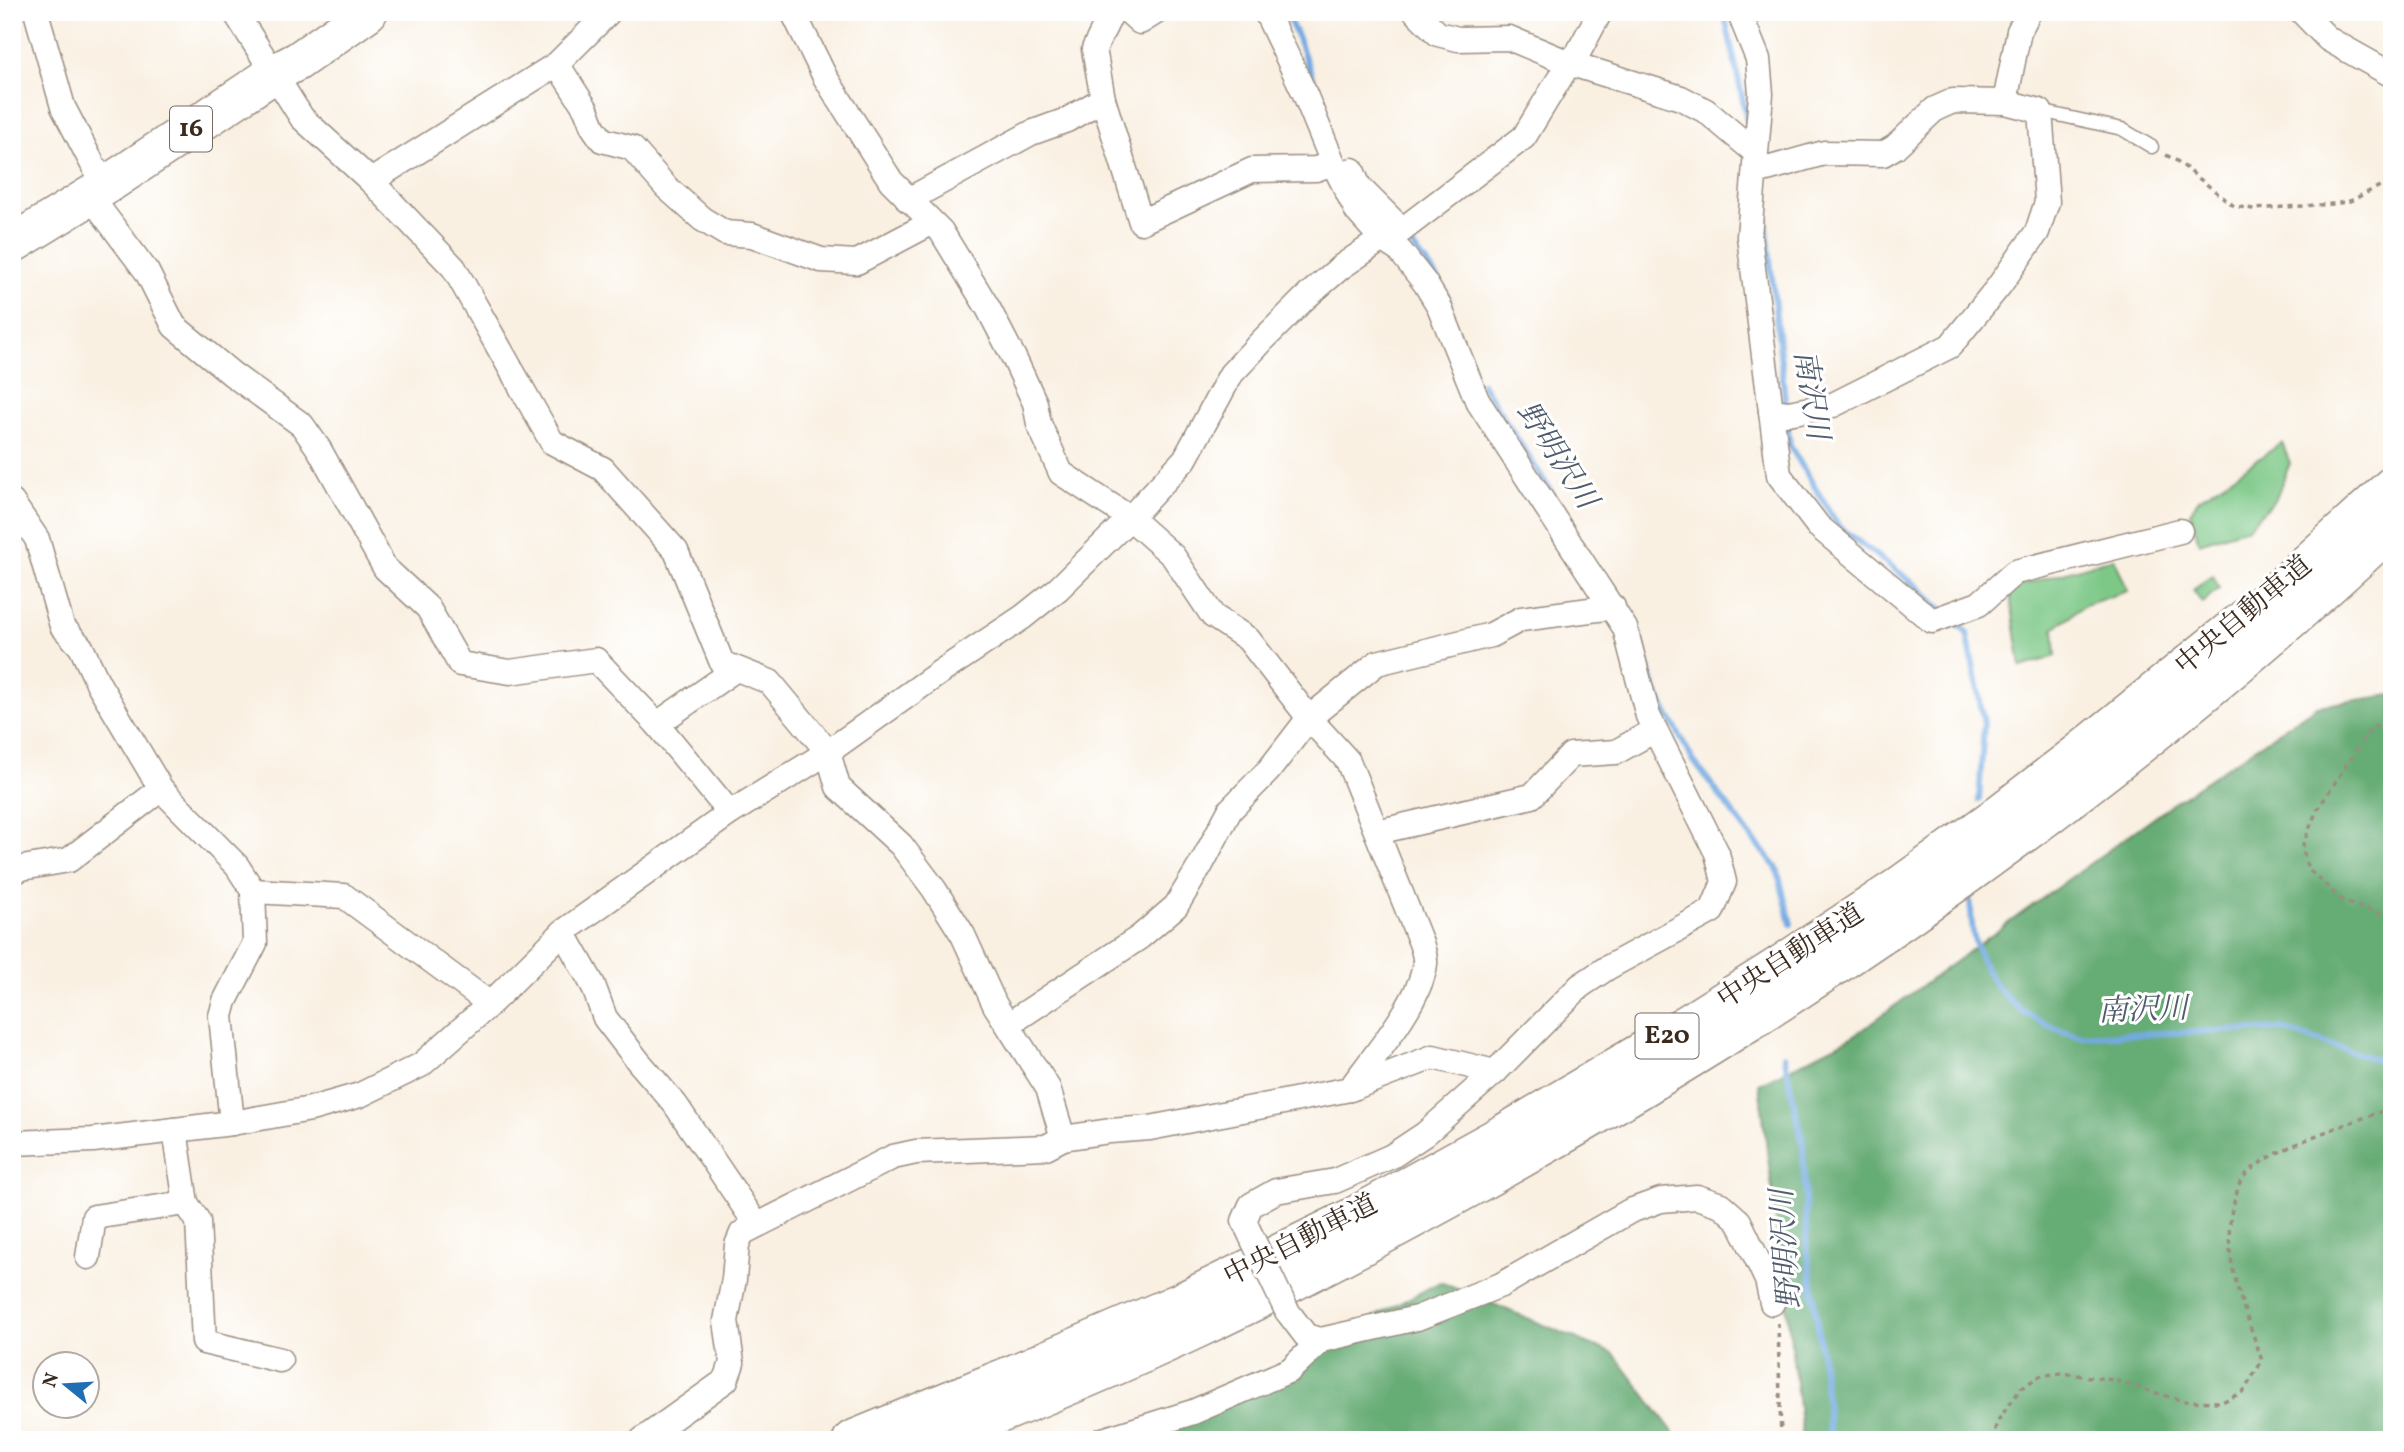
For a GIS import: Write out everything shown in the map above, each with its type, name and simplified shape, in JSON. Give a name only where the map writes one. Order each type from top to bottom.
[{"type":"main road","name":"16","points":[[12,244],[275,73],[298,61],[368,12]]},
{"type":"main road","name":"中央自動車道","points":[[852,1440],[1183,1301],[1349,1219],[1503,1134],[1660,1041],[1898,887],[1991,821],[2258,607],[2392,486]]},
{"type":"main road","name":"中央自動車道","points":[[935,1440],[1198,1329],[1362,1247],[1637,1092],[1783,1001],[1929,902],[2099,775],[2247,655],[2392,528]]},
{"type":"street","points":[[36,12],[63,107],[97,191],[146,272],[174,326],[302,425],[319,449],[386,568],[428,608],[460,664],[510,672],[596,660],[657,724],[730,813]]},
{"type":"street","points":[[235,12],[302,118],[372,181],[454,268],[552,442],[603,469],[676,551],[722,663],[770,682],[828,752],[838,788],[901,845],[934,889],[963,935],[995,1005],[1048,1088],[1063,1138]]},
{"type":"street","points":[[372,181],[557,64],[576,48],[609,12]]},
{"type":"street","points":[[793,12],[825,77],[891,181],[941,232],[988,308],[1035,403],[1039,424],[1061,474],[1130,518],[1173,556],[1213,616],[1248,639],[1309,718],[1348,761],[1422,943],[1425,963],[1416,991],[1398,1023],[1350,1089]]},
{"type":"street","points":[[1112,12],[1094,49],[1103,99],[1141,222],[1252,170],[1316,169],[1333,163]]},
{"type":"street","points":[[1129,12],[1140,22],[1156,12]]},
{"type":"street","points":[[1266,12],[1357,211],[1392,235]]},
{"type":"street","points":[[1284,12],[1359,187],[1439,306],[1477,400],[1625,628],[1648,716],[1717,853],[1724,882],[1712,911],[1607,968],[1580,986],[1495,1072],[1425,1134],[1392,1156],[1335,1181],[1276,1191],[1251,1205],[1244,1220],[1287,1311],[1307,1336],[1321,1340],[1417,1318],[1501,1285],[1630,1211],[1661,1200],[1697,1197],[1721,1205],[1739,1221],[1767,1280],[1772,1303]]},
{"type":"street","points":[[1416,12],[1438,34],[1458,39],[1509,38],[1569,63],[1681,98],[1706,111],[1767,169],[1824,153],[1883,154],[1895,147],[1935,109],[1953,102],[2005,102],[2040,111],[2047,202],[2037,232],[1999,286],[1950,346],[1833,405],[1788,413],[1772,411]]},
{"type":"street","points":[[12,1143],[93,1140],[232,1123],[311,1110],[360,1095],[421,1065],[490,1004],[564,932],[730,813],[828,752],[1023,617],[1058,589],[1185,459],[1231,374],[1304,299],[1341,267],[1392,235],[1524,137],[1600,12]]},
{"type":"street","points":[[1739,12],[1758,59],[1761,94],[1749,236],[1779,475],[1818,526],[1932,621],[1979,604],[2015,572],[2180,531]]},
{"type":"street","points":[[2005,102],[2020,31],[2029,12]]},
{"type":"street","points":[[2302,12],[2328,39],[2392,75]]},
{"type":"street","points":[[557,64],[602,140],[632,148],[666,187],[702,219],[725,233],[752,235],[821,260],[857,262],[931,223]]},
{"type":"street","points":[[908,200],[1031,133],[1067,121],[1103,99]]},
{"type":"street","points":[[12,502],[37,539],[62,626],[81,647],[97,684],[161,789],[237,866],[253,891],[255,943],[225,1001],[221,1016],[232,1123]]},
{"type":"street","points":[[1009,1024],[1140,937],[1176,906],[1230,810],[1269,770],[1309,718],[1377,663],[1491,635],[1521,619],[1613,607]]},
{"type":"street","points":[[657,724],[736,669]]},
{"type":"street","points":[[1377,832],[1532,796],[1571,755],[1616,752],[1655,730]]},
{"type":"street","points":[[12,873],[22,868],[69,860],[161,789]]},
{"type":"street","points":[[253,891],[344,896],[490,1004]]},
{"type":"street","points":[[564,932],[593,985],[606,1018],[675,1104],[756,1224]]},
{"type":"street","points":[[642,1440],[726,1380],[732,1363],[726,1321],[737,1245],[742,1233],[893,1157],[916,1152],[1046,1147],[1063,1138],[1150,1128],[1350,1089],[1433,1057],[1495,1072]]},
{"type":"street","points":[[175,1130],[186,1203],[198,1221],[204,1342],[280,1360]]},
{"type":"street","points":[[88,1257],[94,1217],[186,1203]]},
{"type":"street","points":[[1103,1440],[1193,1412],[1290,1370],[1321,1340]]},
{"type":"lane","points":[[2040,111],[2122,129],[2152,147]]},
{"type":"path","points":[[2152,147],[2177,161],[2234,206],[2253,209],[2350,201],[2392,180]]},
{"type":"path","points":[[2392,710],[2367,734],[2317,810],[2303,845],[2305,862],[2310,872],[2344,902],[2392,917]]},
{"type":"path","points":[[1992,1440],[1997,1422],[2021,1388],[2040,1376],[2062,1373],[2113,1380],[2183,1401],[2222,1402],[2243,1392],[2262,1361],[2232,1265],[2229,1240],[2231,1210],[2241,1180],[2255,1167],[2301,1142],[2392,1108]]},
{"type":"path","points":[[1772,1303],[1780,1329],[1781,1440]]},
{"type":"green space","points":[[2282,443],[2290,463],[2275,500],[2247,528],[2199,543],[2190,512],[2199,499]]},
{"type":"green space","points":[[2114,558],[2128,591],[2085,605],[2054,628],[2056,656],[2021,667],[2009,589]]},
{"type":"green space","points":[[2213,576],[2219,588],[2202,603],[2193,590]]},
{"type":"green space","points":[[2392,695],[2392,1440],[1803,1440],[1759,1084],[1852,1037],[2169,806],[2317,706]]},
{"type":"green space","points":[[1440,1282],[1614,1354],[1679,1440],[1142,1440]]},
{"type":"waterway","name":"野明沢川","points":[[1285,12],[1298,38],[1324,110]]},
{"type":"waterway","name":"南沢川","points":[[1724,12],[1748,124]]},
{"type":"waterway","name":"南沢川","points":[[1763,193],[1786,409]]},
{"type":"waterway","name":"野明沢川","points":[[1402,235],[1429,267],[1450,303]]},
{"type":"waterway","name":"野明沢川","points":[[1482,384],[1552,493]]},
{"type":"waterway","name":"南沢川","points":[[1787,419],[1790,446],[1839,527],[1917,586],[1943,611]]},
{"type":"waterway","name":"野明沢川","points":[[1613,587],[1635,620],[1655,691],[1693,760],[1777,868],[1791,924]]},
{"type":"waterway","name":"南沢川","points":[[1953,620],[1967,633],[1984,723],[1979,800]]},
{"type":"waterway","name":"南沢川","points":[[1970,901],[1974,940],[1992,979],[2014,1004],[2043,1023],[2060,1030],[2078,1036],[2282,1029],[2392,1065]]},
{"type":"waterway","name":"野明沢川","points":[[1784,1055],[1803,1144],[1807,1247],[1830,1440]]}]
